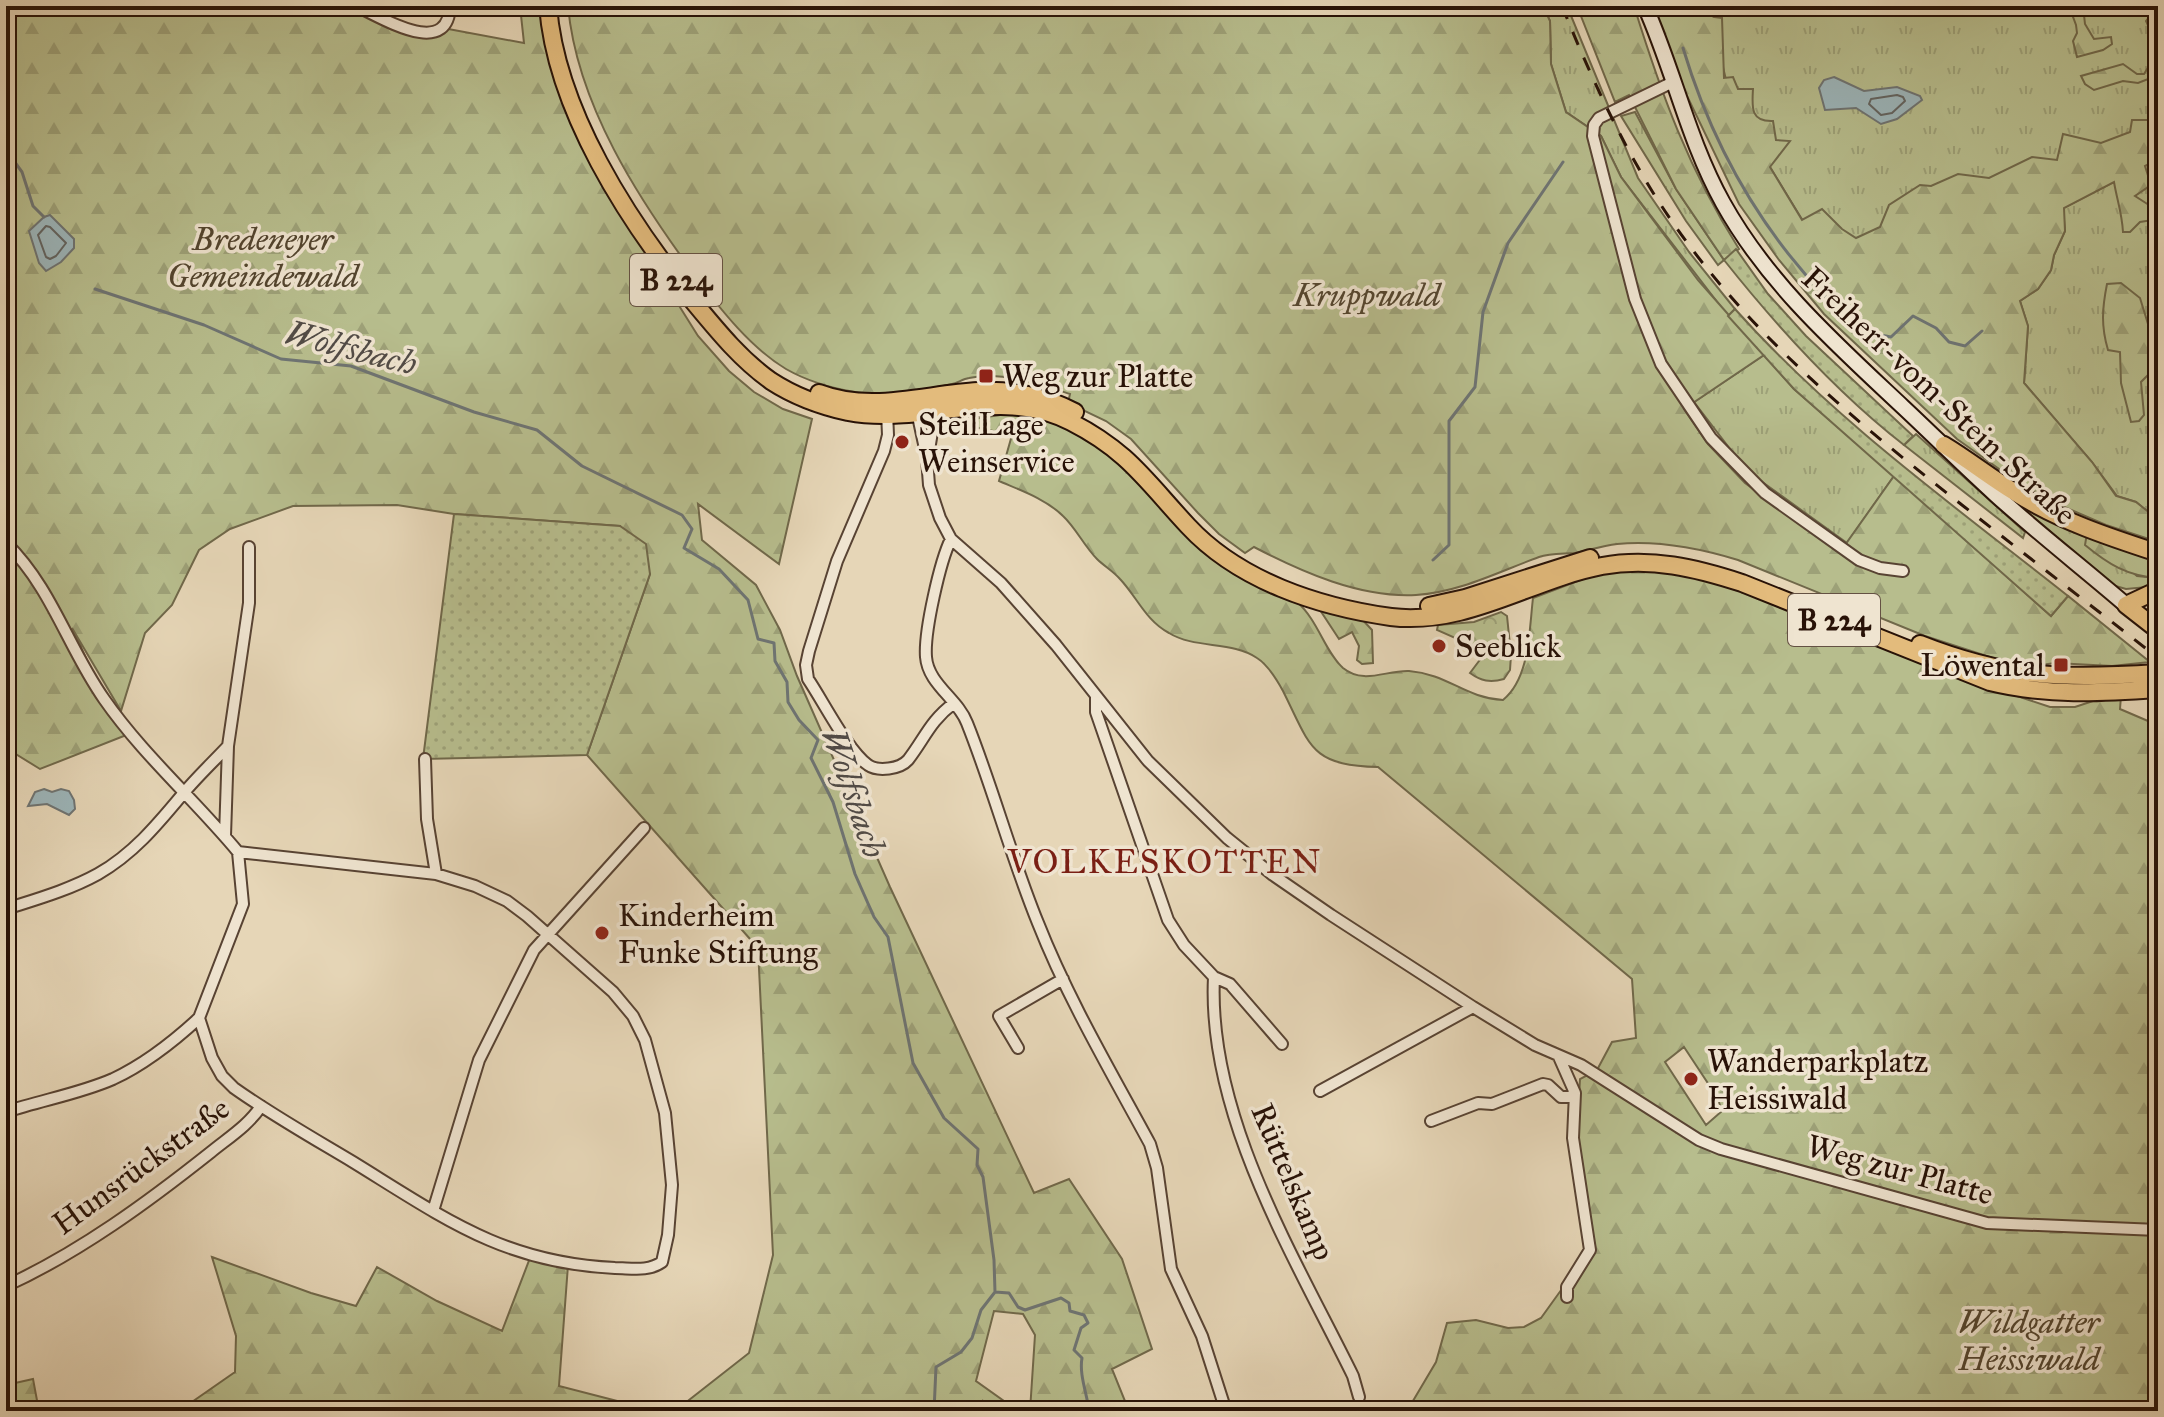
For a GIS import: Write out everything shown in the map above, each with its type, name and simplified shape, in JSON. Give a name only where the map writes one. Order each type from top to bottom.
[{"type":"main road","name":"B 224","points":[[548,6],[565,84],[613,187],[635,225],[709,321],[752,366],[772,382],[797,395],[848,412],[924,405],[1018,406],[1065,418],[1093,433],[1138,468],[1190,528],[1214,550],[1273,584],[1338,606],[1394,617],[1449,614],[1477,609],[1601,566],[1654,562],[1708,571],[1990,682],[2017,689],[2068,694],[2158,689]]},
{"type":"main road","name":"B 224","points":[[559,6],[575,82],[588,114],[644,220],[702,298],[759,358],[803,386],[826,396],[887,409]]},
{"type":"main road","name":"Freiherr-vom-Stein-Straße","points":[[1645,6],[1684,118],[1703,162],[1724,204],[1753,249],[1810,318],[1996,495],[2126,605]]},
{"type":"main road","name":"B 224","points":[[924,405],[979,391],[1011,392],[1069,409],[1099,424],[1146,461],[1197,521],[1221,542],[1277,575],[1340,596],[1396,607],[1444,604],[1598,556],[1654,552],[1683,555],[1734,569],[1934,649],[1993,668],[2018,674],[2061,677],[2158,673]]},
{"type":"main road","points":[[1944,445],[2054,515],[2158,553]]},
{"type":"main road","points":[[2158,590],[2126,605],[2158,630]]},
{"type":"street","points":[[356,6],[421,35],[439,30],[447,22],[450,10]]},
{"type":"street","points":[[1673,82],[1599,118],[1594,125],[1593,136],[1635,299],[1661,364],[1711,438],[1765,493],[1859,560],[1880,568],[1903,571]]},
{"type":"street","name":"Weg zur Platte","points":[[924,405],[929,485],[951,539],[1001,583],[1056,645],[1148,761],[1227,838],[1322,909],[1535,1045],[1581,1065],[1699,1140],[1736,1154],[1987,1223],[2158,1230]]},
{"type":"street","points":[[887,409],[888,435],[884,451],[837,561],[809,651],[806,665],[808,679],[853,749],[869,766],[879,769],[907,761],[929,727],[954,703]]},
{"type":"street","points":[[951,539],[944,553],[925,658],[939,686],[966,719],[1038,923],[1063,979],[1150,1144],[1157,1168],[1171,1269],[1202,1336],[1226,1411]]},
{"type":"street","points":[[6,543],[28,567],[47,595],[102,696],[182,794],[238,852],[243,904],[199,1018],[178,1037],[146,1061],[112,1079],[6,1112]]},
{"type":"street","points":[[225,836],[228,746],[249,603],[249,547]]},
{"type":"street","points":[[1096,697],[1096,712],[1168,920],[1184,945],[1214,977],[1230,984],[1282,1044]]},
{"type":"street","points":[[6,909],[70,888],[109,867],[166,817],[182,794],[228,746]]},
{"type":"street","points":[[425,759],[427,819],[436,874]]},
{"type":"street","points":[[433,1211],[479,1060],[534,950],[644,828]]},
{"type":"street","points":[[199,1018],[212,1058],[222,1076],[234,1088],[433,1211],[489,1242],[552,1262],[586,1267],[643,1269],[653,1268],[662,1262],[672,1185],[665,1113],[645,1040],[633,1016],[613,992],[507,901],[475,886],[436,874],[238,852]]},
{"type":"street","name":"Rüttelskamp","points":[[1214,977],[1219,1054],[1227,1093],[1266,1202],[1353,1376],[1359,1397]]},
{"type":"street","points":[[1018,1048],[999,1016],[1063,979]]},
{"type":"street","points":[[1320,1091],[1473,1007]]},
{"type":"street","points":[[1559,1057],[1575,1093],[1573,1138],[1590,1250],[1567,1287],[1567,1297]]},
{"type":"street","points":[[1431,1121],[1478,1103],[1492,1104],[1543,1084],[1561,1097],[1570,1097],[1575,1093]]},
{"type":"street","name":"Hunsrückstraße","points":[[6,1286],[66,1254],[129,1213],[246,1124],[261,1106]]},
{"type":"green space","name":"Bredeneyer Gemeindewald","points":[[6,6],[351,6],[412,33],[443,28],[524,43],[520,6],[543,6],[616,205],[698,336],[729,371],[754,392],[783,409],[812,419],[779,564],[698,504],[702,540],[756,585],[780,630],[797,676],[890,887],[1034,1193],[1069,1179],[1122,1259],[1152,1349],[1112,1369],[1129,1411],[1030,1411],[1035,1335],[1023,1314],[994,1311],[976,1381],[1018,1411],[998,1411],[983,1401],[981,1411],[675,1411],[749,1353],[773,1255],[758,948],[587,755],[650,574],[620,526],[454,514],[397,505],[293,506],[230,529],[199,550],[172,605],[145,633],[121,711],[72,628],[97,682],[134,732],[40,769],[6,748],[6,277],[12,262],[6,251]]},
{"type":"green space","name":"Kruppwald","points":[[568,6],[1543,6],[1550,21],[1551,64],[1566,112],[1601,136],[1621,177],[1698,280],[1764,355],[1684,409],[1708,444],[1745,483],[1840,552],[1894,476],[2051,616],[2068,596],[2150,662],[2112,666],[2055,663],[2034,666],[2005,662],[1925,636],[1738,560],[1663,544],[1617,544],[1575,553],[1552,554],[1432,593],[1395,595],[1353,588],[1312,574],[1254,547],[1245,553],[1198,513],[1131,439],[1106,421],[1068,403],[1070,394],[994,376],[969,378],[917,390],[877,393],[846,390],[802,377],[773,360],[737,328],[697,278],[633,184],[597,115],[574,43]]},
{"type":"green space","points":[[1543,6],[1567,6],[1638,178],[1689,252],[1735,309],[1728,316],[1621,177],[1601,136],[1566,112],[1551,64],[1550,21]]},
{"type":"green space","points":[[1577,6],[1634,6],[1678,131],[1705,190],[1739,249],[1724,260],[1676,189],[1629,95],[1615,102]]},
{"type":"green space","points":[[1654,6],[1682,6],[1686,13],[1697,15],[1699,6],[1721,6],[1714,17],[1722,18],[1724,78],[1733,77],[1738,89],[1753,89],[1756,116],[1773,121],[1776,140],[1790,141],[1770,167],[1802,220],[1822,209],[1856,238],[1880,227],[1889,205],[1920,185],[1931,186],[1958,174],[1989,178],[2032,157],[2057,160],[2063,134],[2101,143],[2130,132],[2132,120],[2153,120],[2158,109],[2158,159],[2145,166],[2151,185],[2135,196],[2152,207],[2153,220],[2140,222],[2130,232],[2123,232],[2114,182],[2064,208],[2065,231],[2051,270],[2038,289],[2020,301],[2028,326],[2024,383],[2092,462],[2116,496],[2136,502],[2155,517],[2158,521],[2158,542],[2106,525],[2046,499],[2009,476],[1957,439],[1824,314],[1779,260],[1739,204],[1675,71]]},
{"type":"green space","points":[[1673,6],[2158,6],[2158,136],[1880,277],[1803,221],[1732,105],[1722,63],[1722,18],[1674,12]]},
{"type":"green space","points":[[2069,6],[2083,6],[2085,24],[2094,39],[2111,37],[2112,44],[2103,50],[2077,57],[2073,41],[2077,33],[2076,25]]},
{"type":"green space","points":[[2154,11],[2158,78],[2156,76],[2138,83],[2123,81],[2094,90],[2085,84],[2081,76],[2123,64],[2137,74],[2144,74],[2154,58],[2146,21]]},
{"type":"green space","points":[[1635,112],[1676,189],[1724,260],[1718,265],[1686,221],[1621,116]]},
{"type":"green space","points":[[2158,159],[2158,521],[2136,502],[2117,496],[2024,383],[2028,326],[2020,301],[2038,289],[2051,270],[2065,231],[2063,208]]},
{"type":"green space","points":[[1736,249],[1768,294],[1806,336],[1913,436],[1904,445],[1831,381],[1765,310],[1724,260]]},
{"type":"green space","points":[[2121,283],[2140,298],[2152,337],[2153,361],[2150,373],[2141,382],[2144,415],[2139,421],[2131,422],[2121,383],[2120,352],[2108,350],[2103,325],[2107,284]]},
{"type":"green space","points":[[1735,309],[1853,424],[2068,596],[2051,616],[1794,389],[1728,316]]},
{"type":"green space","points":[[1764,355],[1794,389],[1894,476],[1847,543],[1747,471],[1694,402]]},
{"type":"green space","name":"Wildgatter Heissiwald","points":[[1019,412],[1047,418],[1108,449],[1183,530],[1297,602],[1311,618],[1337,661],[1343,668],[1359,676],[1400,671],[1423,673],[1478,695],[1503,700],[1512,691],[1523,667],[1533,598],[1604,571],[1638,567],[1707,576],[1972,681],[2050,707],[2075,707],[2121,696],[2120,709],[2155,724],[2158,721],[2158,1411],[1407,1411],[1436,1362],[1447,1323],[1476,1320],[1508,1328],[1524,1327],[1541,1318],[1594,1252],[1577,1135],[1580,1079],[1597,1070],[1612,1042],[1636,1038],[1632,979],[1378,767],[1338,762],[1325,757],[1307,739],[1278,682],[1261,661],[1236,649],[1179,638],[1161,628],[1120,579],[1092,554],[1063,516],[1041,500],[999,481],[1012,435],[965,425],[967,420]],"holes":[[[1684,1047],[1717,1097],[1722,1111],[1706,1125],[1665,1062]]]},
{"type":"green space","points":[[1916,434],[2025,532],[2023,538],[1904,445]]},
{"type":"green space","points":[[1995,486],[2087,533],[2137,576],[2158,578],[2158,586],[2126,589],[2112,585]]},
{"type":"green space","points":[[454,514],[620,526],[646,544],[650,574],[587,755],[423,759]]},
{"type":"green space","points":[[2087,533],[2158,557],[2158,578],[2127,572],[2110,563],[2085,545]]},
{"type":"green space","points":[[1318,607],[1359,616],[1372,630],[1373,663],[1362,664],[1357,660],[1359,646],[1352,632],[1339,639]]},
{"type":"green space","points":[[1501,612],[1507,616],[1510,670],[1504,679],[1478,678],[1470,673],[1482,657],[1460,640],[1437,630],[1438,625],[1474,622]]},
{"type":"green space","points":[[212,1257],[356,1306],[377,1267],[437,1301],[502,1331],[530,1258],[568,1265],[559,1386],[656,1411],[179,1411],[235,1372],[236,1336]]},
{"type":"green space","points":[[33,1379],[39,1411],[6,1411],[6,1385]]},
{"type":"water","points":[[1834,77],[1864,91],[1897,87],[1920,96],[1922,100],[1897,119],[1881,124],[1856,108],[1825,110],[1819,88],[1824,80]]},
{"type":"water","points":[[50,215],[74,239],[74,248],[61,262],[46,271],[39,263],[29,231]]},
{"type":"water","points":[[44,789],[69,791],[75,809],[69,815],[47,804],[28,806],[35,792]]},
{"type":"waterway","points":[[1683,48],[1708,116],[1739,181],[1778,241],[1844,316],[1867,332],[1891,337],[1913,316],[1936,328],[1949,342],[1965,346],[1982,331]]},
{"type":"waterway","name":"Wolfsbach","points":[[6,150],[22,172],[33,206],[44,217]]},
{"type":"waterway","points":[[1433,560],[1449,545],[1449,421],[1475,387],[1483,312],[1508,243],[1563,162]]},
{"type":"waterway","name":"Wolfsbach","points":[[95,289],[204,325],[281,359],[351,366],[474,412],[537,430],[582,466],[682,515],[692,529],[684,548],[719,569],[748,600],[758,639],[774,643],[775,661],[787,682],[788,702],[799,720],[818,740],[811,758],[833,802],[855,874],[874,917],[888,937],[913,1063],[944,1118],[978,1149],[977,1165],[983,1177],[995,1292]]},
{"type":"waterway","name":"Wolfsbach","points":[[995,1292],[1009,1293],[1018,1307],[1025,1310],[1061,1298],[1069,1303],[1070,1311],[1084,1315],[1088,1323],[1081,1328],[1074,1350],[1082,1358],[1082,1377],[1089,1411]]},
{"type":"waterway","points":[[934,1411],[936,1367],[961,1352],[972,1338],[981,1310],[995,1292]]},
{"type":"railway","points":[[1562,6],[1603,100],[1652,191],[1718,282],[1755,323],[1793,362],[1875,435],[2158,658]]},
{"type":"place","name":"Weg zur Platte","points":[[986,376]]},
{"type":"place","name":"SteilLage Weinservice","points":[[902,442]]},
{"type":"place","name":"Seeblick","points":[[1439,646]]},
{"type":"place","name":"Löwental","points":[[2061,665]]},
{"type":"place","name":"Kinderheim Funke Stiftung","points":[[602,933]]},
{"type":"place","name":"Wanderparkplatz Heissiwald","points":[[1691,1079]]},
{"type":"district","name":"VOLKESKOTTEN","points":[[1165,861]]}]
